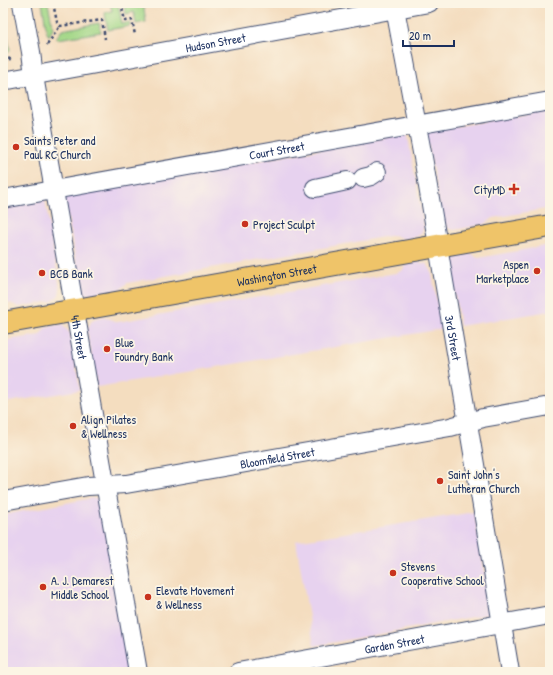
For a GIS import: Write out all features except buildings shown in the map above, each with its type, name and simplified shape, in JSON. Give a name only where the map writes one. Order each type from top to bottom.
[{"type":"main road","name":"Washington Street","points":[[3,323],[550,226]]},
{"type":"street","name":"4th Street","points":[[22,3],[74,311],[138,672]]},
{"type":"street","name":"Hudson Street","points":[[3,81],[395,6],[429,3]]},
{"type":"street","name":"3rd Street","points":[[395,6],[417,124],[510,672]]},
{"type":"street","name":"Court Street","points":[[3,199],[550,101]]},
{"type":"street","points":[[315,188],[362,177]]},
{"type":"street","name":"Bloomfield Street","points":[[3,500],[88,486],[126,484],[450,427],[484,418],[550,406]]},
{"type":"street","name":"Garden Street","points":[[238,672],[550,615]]},
{"type":"path","points":[[53,3],[57,22],[60,26]]},
{"type":"path","points":[[121,3],[125,21],[132,20],[135,35]]},
{"type":"path","points":[[46,45],[60,26],[102,20],[105,39]]},
{"type":"path","points":[[3,55],[13,61]]},
{"type":"shaded area","points":[[550,110],[550,208],[493,218],[485,224],[454,230],[448,228],[442,219],[426,132]]},
{"type":"shaded area","points":[[406,134],[408,137],[424,227],[418,236],[404,239],[394,235],[127,283],[121,289],[94,294],[86,294],[81,289],[64,196]]},
{"type":"shaded area","points":[[45,200],[60,289],[59,295],[52,301],[19,307],[10,303],[3,304],[3,207]]},
{"type":"shaded area","points":[[550,245],[550,311],[460,326],[450,265],[454,257],[472,254],[479,258]]},
{"type":"shaded area","points":[[417,262],[427,264],[431,270],[442,329],[97,387],[87,330],[91,322],[96,318],[105,317],[118,322],[396,273],[402,271],[408,264]]},
{"type":"shaded area","points":[[62,325],[70,333],[80,390],[3,403],[3,341],[40,335],[45,328]]},
{"type":"shaded area","points":[[93,498],[100,501],[134,672],[3,672],[3,515]]},
{"type":"shaded area","name":"Stevens Cooperative School","points":[[474,512],[490,605],[488,614],[314,646],[296,541]]},
{"type":"green space","points":[[42,3],[48,3],[53,28],[49,36],[47,33]]},
{"type":"green space","points":[[110,3],[118,3],[122,24],[129,22],[130,26],[108,30],[105,14],[106,12],[112,11]]},
{"type":"green space","points":[[123,3],[143,3],[146,22],[136,24],[134,12],[126,14]]},
{"type":"green space","points":[[3,10],[10,50],[3,58]]},
{"type":"green space","points":[[99,23],[101,32],[58,39],[56,38],[62,30]]},
{"type":"place","name":"Saints Peter and Paul RC Church","points":[[16,147]]},
{"type":"place","name":"CityMD","points":[[514,189]]},
{"type":"place","name":"Project Sculpt","points":[[245,224]]},
{"type":"place","name":"Aspen Marketplace","points":[[537,271]]},
{"type":"place","name":"BCB Bank","points":[[42,273]]},
{"type":"place","name":"Blue Foundry Bank","points":[[107,349]]},
{"type":"place","name":"Align Pilates & Wellness","points":[[73,426]]},
{"type":"place","name":"Saint John's Lutheran Church","points":[[440,481]]},
{"type":"place","name":"Stevens Cooperative School","points":[[393,573]]},
{"type":"place","name":"A. J. Demarest Middle School","points":[[43,587]]},
{"type":"place","name":"Elevate Movement & Wellness","points":[[148,597]]}]
